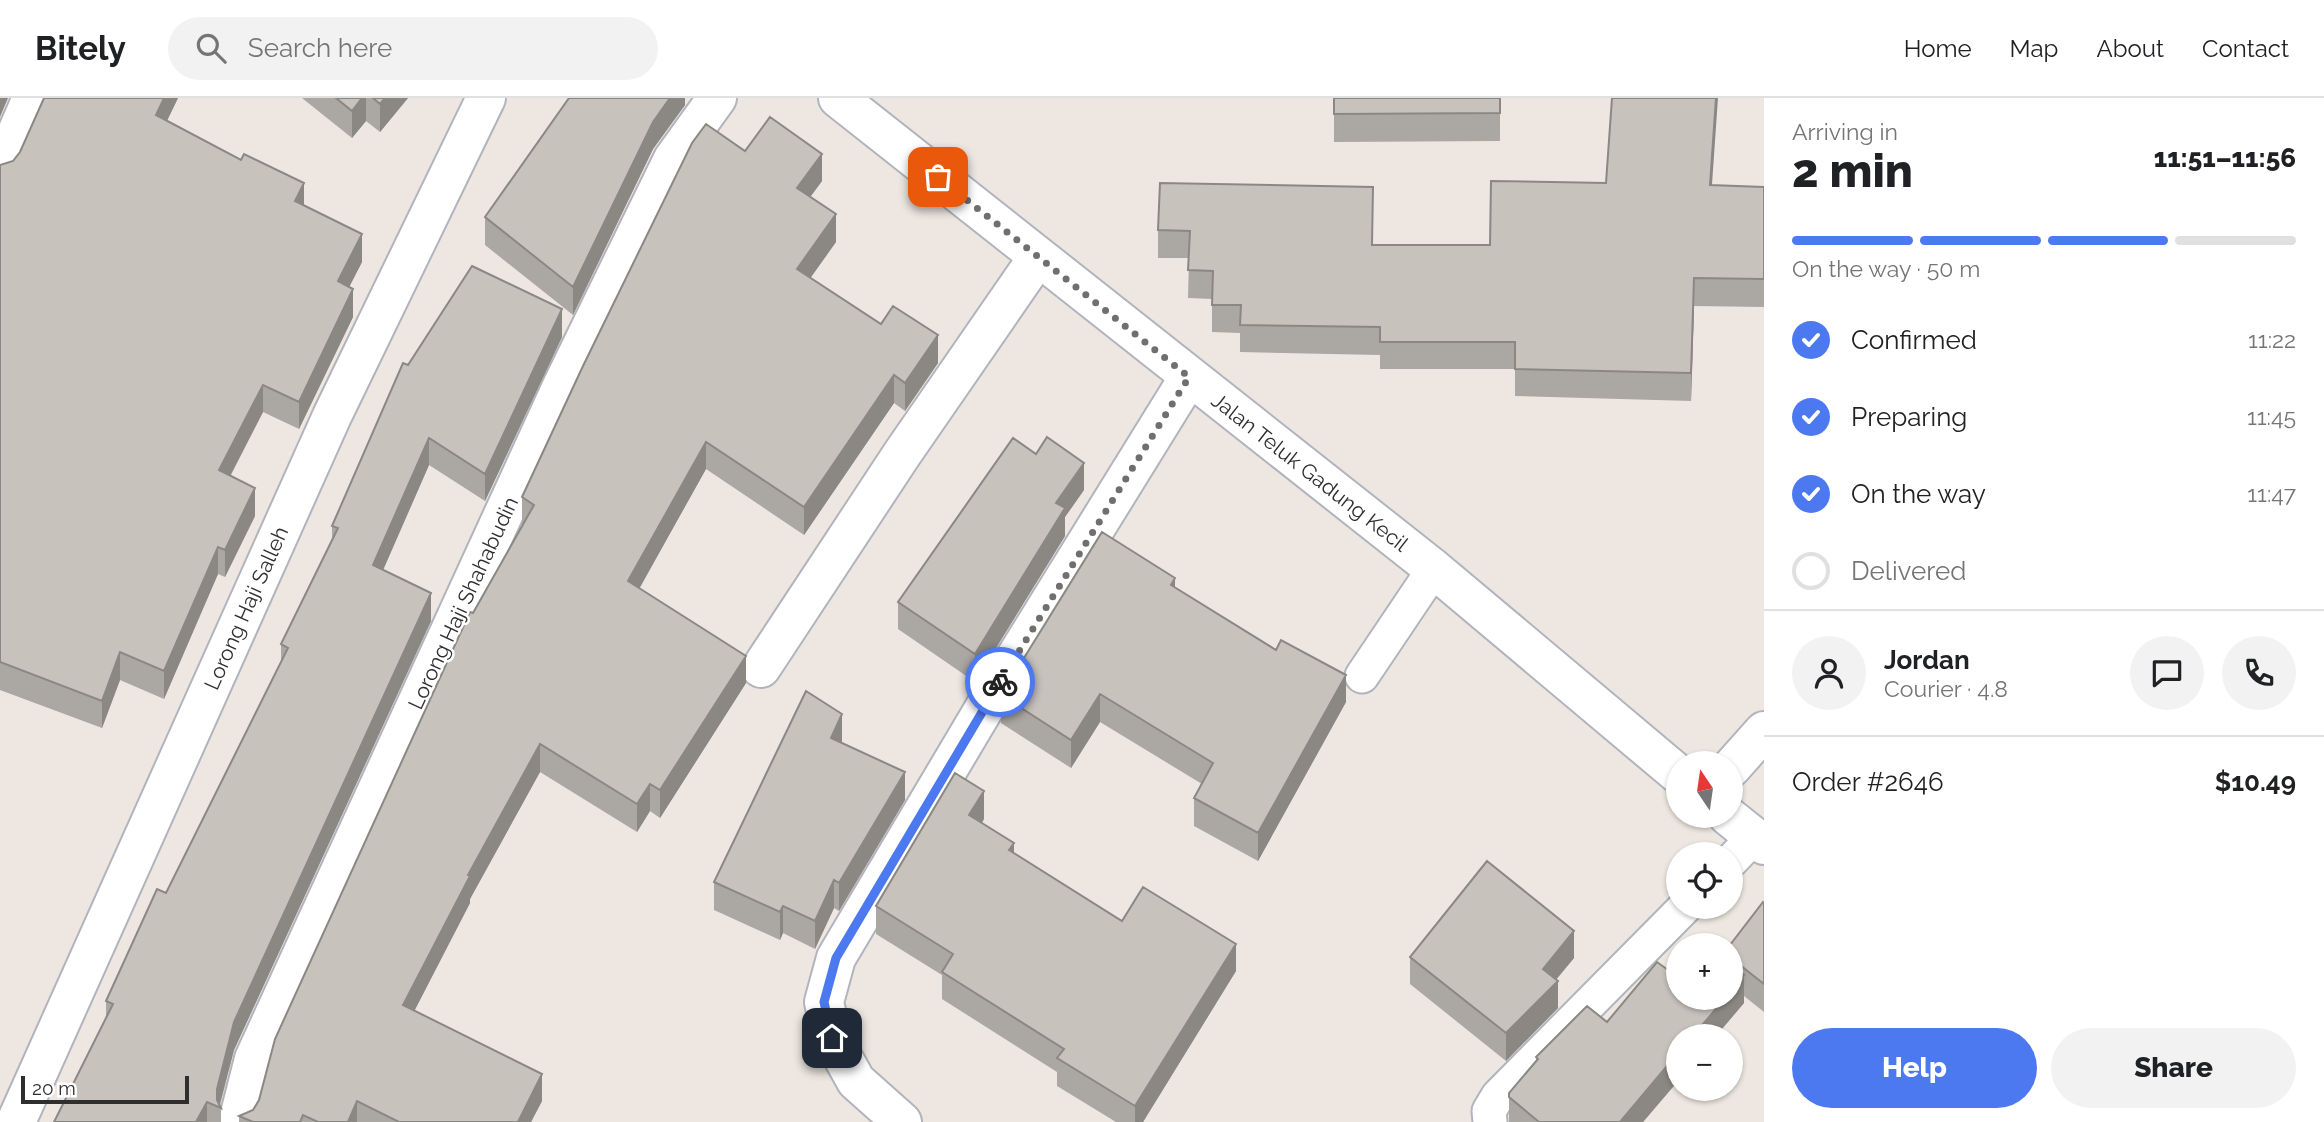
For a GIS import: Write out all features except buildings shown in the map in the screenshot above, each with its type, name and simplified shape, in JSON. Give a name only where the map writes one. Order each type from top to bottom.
[{"type":"street","points":[[0,171],[32,98]]},
{"type":"street","name":"Lorong Haji Salleh","points":[[16,1122],[332,416],[486,98]]},
{"type":"street","name":"Lorong Haji Shahabudin","points":[[238,1122],[254,1059],[563,384],[673,159],[717,98]]},
{"type":"street","name":"Jalan Teluk Gadung Kecil","points":[[838,98],[1434,569],[1666,764]]},
{"type":"street","points":[[761,668],[902,454],[1038,257]]},
{"type":"street","points":[[902,1122],[856,1081],[832,1038],[824,1002],[836,958],[991,698],[1189,377]]},
{"type":"street","points":[[1743,755],[1764,731]]},
{"type":"lane","points":[[1362,676],[1434,569]]},
{"type":"lane","points":[[1490,1122],[1489,1111],[1498,1096],[1673,919]]},
{"type":"way so far","points":[[938,177],[1189,377],[1000,682]]},
{"type":"route","points":[[832,1038],[824,1002],[836,958],[1000,682]]}]
